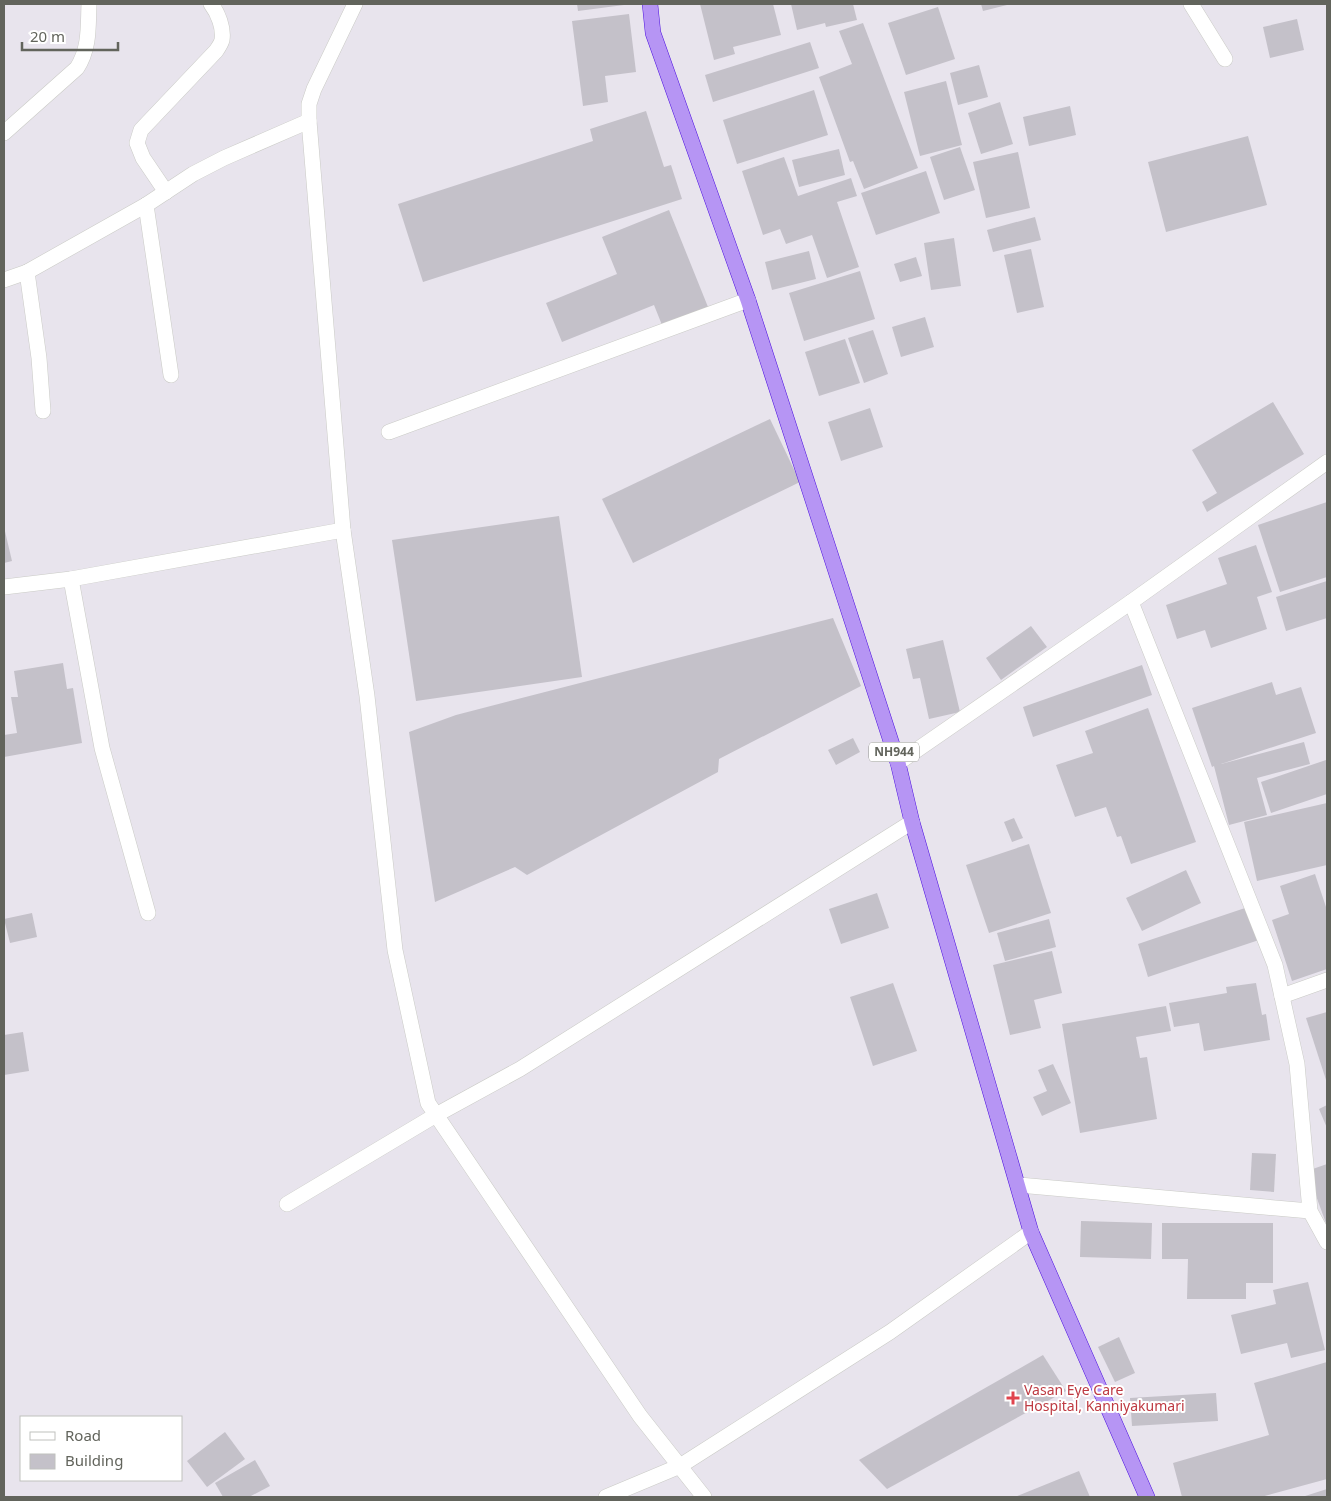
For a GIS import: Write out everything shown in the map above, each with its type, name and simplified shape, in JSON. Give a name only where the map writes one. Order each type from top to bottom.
[{"type":"highway","name":"NH944","points":[[650,4],[653,33],[748,300],[898,763],[912,822],[1019,1185],[1031,1232],[1147,1497]]},
{"type":"street","points":[[4,133],[77,68],[84,58],[87,48],[89,4]]},
{"type":"street","points":[[166,192],[143,158],[137,143],[141,130],[216,51],[222,39],[221,27],[217,12],[211,4]]},
{"type":"street","points":[[355,4],[314,89],[309,104],[309,121],[343,530],[367,696],[395,950],[428,1103],[640,1416],[704,1497]]},
{"type":"street","points":[[1191,4],[1225,59]]},
{"type":"street","points":[[4,280],[27,272],[146,205],[192,174],[309,121]]},
{"type":"street","points":[[146,205],[171,375]]},
{"type":"street","points":[[27,272],[39,358],[43,411]]},
{"type":"street","points":[[389,432],[748,300]]},
{"type":"street","points":[[898,763],[1327,462]]},
{"type":"street","points":[[4,587],[71,580],[343,530]]},
{"type":"street","points":[[71,580],[102,748],[148,913]]},
{"type":"street","points":[[1130,602],[1275,965],[1297,1064],[1310,1210],[1327,1242]]},
{"type":"street","points":[[287,1204],[436,1115],[520,1069],[912,822]]},
{"type":"street","points":[[1282,996],[1327,980]]},
{"type":"street","points":[[1019,1185],[1310,1210]]},
{"type":"street","points":[[606,1497],[680,1466],[890,1332],[1031,1232]]},
{"type":"building","points":[[577,4],[624,4],[624,5],[578,11]]},
{"type":"building","points":[[700,4],[773,4],[781,35],[733,47],[735,54],[714,60]]},
{"type":"building","points":[[791,4],[853,4],[857,20],[826,27],[825,23],[797,30]]},
{"type":"building","points":[[981,4],[1011,4],[983,11]]},
{"type":"building","points":[[938,7],[955,59],[906,75],[888,23]]},
{"type":"building","points":[[629,14],[636,72],[605,76],[608,102],[583,106],[572,21]]},
{"type":"building","points":[[1297,19],[1304,50],[1270,58],[1263,27]]},
{"type":"building","points":[[863,23],[918,168],[864,189],[853,161],[850,162],[819,77],[852,64],[839,31]]},
{"type":"building","points":[[810,42],[819,68],[713,102],[705,75]]},
{"type":"building","points":[[979,65],[988,97],[958,105],[950,73]]},
{"type":"building","points":[[946,81],[962,145],[920,156],[904,92]]},
{"type":"building","points":[[814,90],[828,135],[737,164],[723,120]]},
{"type":"building","points":[[1000,102],[1013,144],[981,154],[968,113]]},
{"type":"building","points":[[1070,106],[1076,135],[1029,146],[1023,117]]},
{"type":"building","points":[[646,111],[664,167],[671,165],[682,199],[423,282],[398,204],[593,141],[590,129]]},
{"type":"building","points":[[1248,136],[1267,205],[1166,232],[1148,162]]},
{"type":"building","points":[[960,147],[975,190],[944,200],[930,157]]},
{"type":"building","points":[[839,149],[845,175],[799,187],[792,160]]},
{"type":"building","points":[[1018,152],[1030,208],[986,218],[973,162]]},
{"type":"building","points":[[784,157],[798,196],[851,178],[857,196],[837,202],[859,267],[827,278],[812,235],[786,244],[780,229],[763,235],[742,171]]},
{"type":"building","points":[[926,171],[940,213],[876,235],[861,193]]},
{"type":"building","points":[[669,210],[708,307],[662,325],[654,305],[562,342],[546,303],[617,274],[602,237]]},
{"type":"building","points":[[1035,217],[1041,240],[993,252],[987,230]]},
{"type":"building","points":[[954,238],[961,286],[931,290],[924,243]]},
{"type":"building","points":[[1031,249],[1044,307],[1017,313],[1004,255]]},
{"type":"building","points":[[809,251],[816,279],[772,290],[765,262]]},
{"type":"building","points":[[916,257],[922,276],[900,282],[894,264]]},
{"type":"building","points":[[860,271],[875,319],[804,341],[789,293]]},
{"type":"building","points":[[925,317],[934,347],[901,357],[892,327]]},
{"type":"building","points":[[873,330],[888,374],[864,383],[848,338]]},
{"type":"building","points":[[845,339],[860,383],[819,396],[805,352]]},
{"type":"building","points":[[1273,402],[1304,454],[1207,512],[1202,502],[1217,493],[1192,450]]},
{"type":"building","points":[[870,408],[883,447],[841,461],[828,422]]},
{"type":"building","points":[[770,419],[800,482],[633,563],[602,499]]},
{"type":"building","points":[[1327,502],[1327,577],[1280,592],[1258,525]]},
{"type":"building","points":[[559,516],[582,677],[416,701],[392,540]]},
{"type":"building","points":[[4,527],[12,561],[4,563]]},
{"type":"building","points":[[1256,545],[1272,592],[1257,597],[1267,629],[1211,648],[1205,630],[1177,639],[1166,605],[1227,584],[1218,558]]},
{"type":"building","points":[[1327,581],[1327,618],[1286,631],[1276,597]]},
{"type":"building","points":[[833,618],[861,686],[719,759],[718,772],[527,875],[515,867],[435,902],[409,732],[456,715]]},
{"type":"building","points":[[1031,626],[1047,647],[1001,680],[986,658]]},
{"type":"building","points":[[943,640],[960,712],[929,719],[920,678],[913,679],[906,649]]},
{"type":"building","points":[[63,663],[67,689],[73,688],[82,743],[4,757],[4,735],[17,733],[11,697],[18,697],[14,671]]},
{"type":"building","points":[[1142,665],[1152,695],[1033,737],[1023,707]]},
{"type":"building","points":[[1272,682],[1276,695],[1301,687],[1316,733],[1221,764],[1304,742],[1310,764],[1257,778],[1267,815],[1229,825],[1214,766],[1212,767],[1192,708]]},
{"type":"building","points":[[1148,708],[1196,842],[1131,864],[1121,836],[1117,837],[1106,807],[1075,817],[1056,765],[1093,753],[1085,731]]},
{"type":"building","points":[[853,738],[860,752],[836,765],[828,750]]},
{"type":"building","points":[[1326,760],[1327,794],[1271,813],[1261,782]]},
{"type":"building","points":[[1327,803],[1327,865],[1257,881],[1244,822]]},
{"type":"building","points":[[1014,818],[1023,838],[1012,842],[1004,822]]},
{"type":"building","points":[[1029,844],[1051,913],[989,933],[966,865]]},
{"type":"building","points":[[1186,870],[1201,903],[1142,931],[1126,898]]},
{"type":"building","points":[[1315,874],[1327,910],[1327,969],[1292,981],[1272,920],[1289,914],[1280,886]]},
{"type":"building","points":[[877,893],[889,928],[841,944],[829,909]]},
{"type":"building","points":[[1251,906],[1262,939],[1148,977],[1138,944]]},
{"type":"building","points":[[32,913],[37,937],[10,943],[4,919]]},
{"type":"building","points":[[1049,919],[1056,947],[1005,961],[997,933]]},
{"type":"building","points":[[1052,951],[1062,993],[1034,1000],[1041,1028],[1010,1035],[993,965]]},
{"type":"building","points":[[893,983],[917,1051],[873,1066],[850,997]]},
{"type":"building","points":[[1256,983],[1262,1015],[1266,1014],[1270,1040],[1204,1051],[1199,1023],[1174,1027],[1169,1003],[1227,993],[1226,987]]},
{"type":"building","points":[[1166,1006],[1171,1031],[1136,1037],[1140,1058],[1147,1057],[1157,1119],[1080,1133],[1062,1024]]},
{"type":"building","points":[[1327,1012],[1327,1083],[1306,1018]]},
{"type":"building","points":[[23,1032],[29,1071],[4,1075],[4,1035]]},
{"type":"building","points":[[1053,1064],[1071,1103],[1042,1116],[1033,1097],[1047,1091],[1038,1070]]},
{"type":"building","points":[[1327,1105],[1327,1128],[1319,1109]]},
{"type":"building","points":[[1252,1153],[1276,1154],[1274,1192],[1250,1190]]},
{"type":"building","points":[[1327,1164],[1327,1226],[1307,1171]]},
{"type":"building","points":[[1081,1221],[1152,1223],[1151,1259],[1080,1257]]},
{"type":"building","points":[[1162,1223],[1273,1223],[1273,1283],[1246,1283],[1246,1299],[1187,1299],[1188,1259],[1162,1259]]},
{"type":"building","points":[[1308,1282],[1325,1350],[1291,1358],[1287,1343],[1241,1354],[1231,1315],[1276,1304],[1273,1290]]},
{"type":"building","points":[[1119,1337],[1135,1373],[1115,1382],[1098,1347]]},
{"type":"building","points":[[1043,1355],[1066,1391],[887,1489],[859,1460]]},
{"type":"building","points":[[1327,1362],[1327,1479],[1261,1497],[1182,1497],[1173,1463],[1269,1435],[1254,1383]]},
{"type":"building","points":[[1216,1393],[1218,1421],[1132,1426],[1130,1398]]},
{"type":"building","points":[[225,1432],[245,1459],[207,1487],[187,1461]]},
{"type":"building","points":[[255,1460],[270,1486],[249,1497],[223,1497],[215,1483]]},
{"type":"building","points":[[1079,1471],[1090,1497],[1015,1497]]},
{"type":"building","points":[[1327,1489],[1327,1497],[1302,1497]]},
{"type":"place","name":"Vasan Eye Care Hospital, Kanniyakumari","points":[[1013,1398]]}]
